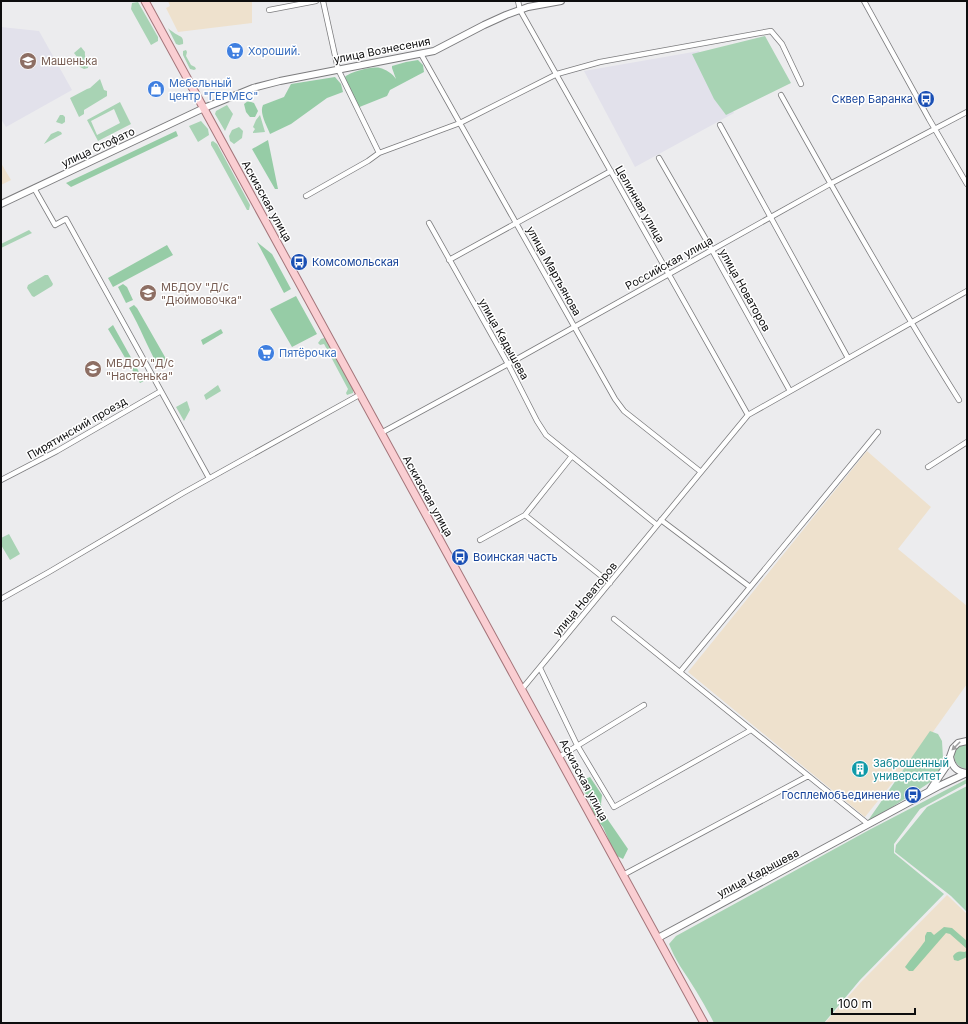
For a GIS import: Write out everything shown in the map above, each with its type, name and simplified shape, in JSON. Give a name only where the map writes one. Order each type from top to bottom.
[{"type":"main road","name":"Аскизская улица","points":[[146,1],[704,1023]]},
{"type":"street","points":[[269,10],[316,1]]},
{"type":"street","points":[[323,1],[338,69],[379,154]]},
{"type":"street","name":"Целинная улица","points":[[518,1],[520,10],[748,415]]},
{"type":"street","name":"улица Вознесения","points":[[204,108],[253,88],[280,81],[434,51],[484,25],[520,10],[561,1]]},
{"type":"street","points":[[864,1],[967,184]]},
{"type":"street","points":[[306,196],[379,154],[460,123],[556,74],[600,62],[771,31],[782,44],[801,84]]},
{"type":"street","name":"улица Мартьянова","points":[[421,54],[615,399],[624,411],[701,472]]},
{"type":"street","points":[[781,95],[830,184],[911,324],[958,400]]},
{"type":"street","name":"улица Стофато","points":[[1,204],[204,108]]},
{"type":"street","name":"Российская улица","points":[[381,433],[575,327],[830,184],[967,112]]},
{"type":"street","points":[[720,125],[848,358]]},
{"type":"street","name":"улица Новаторов","points":[[659,158],[790,391]]},
{"type":"street","points":[[449,260],[611,171]]},
{"type":"street","points":[[34,188],[54,225],[66,219],[209,478]]},
{"type":"street","name":"улица Кадышева","points":[[429,223],[546,435],[657,525]]},
{"type":"street","name":"улица Новаторов","points":[[522,689],[748,415],[967,291]]},
{"type":"street","name":"Пирятинский проезд","points":[[1,480],[57,451],[161,391]]},
{"type":"street","points":[[1,599],[209,478],[360,394]]},
{"type":"street","points":[[680,672],[878,432]]},
{"type":"street","points":[[928,467],[967,442]]},
{"type":"street","points":[[480,540],[525,515],[572,456]]},
{"type":"street","points":[[525,515],[610,583]]},
{"type":"street","points":[[662,520],[750,587]]},
{"type":"street","points":[[614,619],[868,824]]},
{"type":"street","points":[[540,668],[577,745],[614,807],[751,730]]},
{"type":"street","points":[[559,757],[644,705]]},
{"type":"street","points":[[929,791],[947,765],[952,750],[956,744],[967,740]]},
{"type":"street","points":[[950,757],[952,764],[956,769],[967,773]]},
{"type":"street","name":"улица Кадышева","points":[[658,938],[929,791],[967,773]]},
{"type":"street","points":[[623,875],[808,776]]},
{"type":"shaded area","points":[[168,1],[252,1],[252,23],[178,32],[166,8],[170,6]]},
{"type":"shaded area","name":"Машенька","points":[[1,27],[39,31],[72,90],[6,127],[1,119]]},
{"type":"shaded area","points":[[699,51],[734,113],[635,167],[584,71]]},
{"type":"shaded area","points":[[1,163],[11,180],[1,185]]},
{"type":"shaded area","points":[[867,451],[931,507],[898,549],[967,606],[967,684],[930,736],[865,817],[688,672]]},
{"type":"shaded area","points":[[947,895],[967,914],[967,1021],[965,1023],[825,1023],[861,982]]},
{"type":"green space","points":[[138,2],[158,37],[158,41],[151,45],[131,9],[132,3]]},
{"type":"green space","points":[[168,28],[183,39],[183,44],[176,44]]},
{"type":"green space","points":[[765,36],[791,83],[726,115],[714,99],[692,54]]},
{"type":"green space","points":[[81,47],[85,52],[88,66],[88,68],[84,69],[78,66],[81,62],[74,53]]},
{"type":"green space","points":[[186,50],[186,56],[191,65],[196,69],[194,70],[190,69],[183,55],[183,51]]},
{"type":"green space","points":[[418,60],[423,65],[424,72],[390,90],[387,96],[357,108],[345,77],[356,71],[377,68],[393,75],[396,79],[392,66]]},
{"type":"green space","points":[[335,77],[341,84],[343,92],[327,98],[291,124],[270,134],[262,112],[263,105],[284,97],[291,84]]},
{"type":"green space","points":[[100,79],[104,90],[107,91],[107,96],[84,110],[84,114],[79,117],[70,98],[90,88]]},
{"type":"green space","points":[[248,101],[254,103],[258,111],[255,117],[250,117],[246,112],[244,104]]},
{"type":"green space","points":[[120,102],[131,124],[98,141],[87,120]],"holes":[[[114,109],[120,123],[97,135],[91,121]]]},
{"type":"green space","points":[[227,105],[233,114],[225,131],[215,114],[216,111]]},
{"type":"green space","points":[[60,115],[65,117],[65,122],[62,124],[56,122]]},
{"type":"green space","points":[[260,115],[265,132],[253,133],[255,129],[253,127]]},
{"type":"green space","points":[[201,121],[208,129],[209,135],[198,142],[189,126]]},
{"type":"green space","points":[[239,127],[243,131],[242,138],[234,144],[230,141],[229,136],[232,130]]},
{"type":"green space","points":[[58,131],[62,134],[44,144],[51,134]]},
{"type":"green space","points":[[176,131],[178,136],[71,187],[66,183]]},
{"type":"green space","points":[[268,140],[278,189],[275,189],[252,149]]},
{"type":"green space","points":[[213,141],[217,144],[250,205],[249,210],[247,210],[211,145],[211,142]]},
{"type":"green space","points":[[29,230],[32,233],[1,248],[1,244]]},
{"type":"green space","points":[[257,242],[272,254],[291,289],[284,293]]},
{"type":"green space","points":[[167,245],[173,255],[113,287],[108,278]]},
{"type":"green space","points":[[45,275],[48,275],[53,284],[52,286],[34,297],[32,296],[27,288],[28,285]]},
{"type":"green space","points":[[123,284],[127,287],[133,300],[126,303],[118,287]]},
{"type":"green space","points":[[296,296],[317,334],[292,347],[270,309]]},
{"type":"green space","points":[[134,305],[169,364],[159,368],[129,308]]},
{"type":"green space","points":[[113,325],[144,381],[140,383],[108,329]]},
{"type":"green space","points":[[221,329],[223,333],[203,345],[201,340]]},
{"type":"green space","points":[[326,338],[353,386],[353,393],[347,395],[346,393],[348,389],[324,344],[320,345],[318,343]]},
{"type":"green space","points":[[218,385],[221,391],[206,400],[204,395]]},
{"type":"green space","points":[[187,401],[190,410],[184,421],[176,407]]},
{"type":"green space","points":[[9,534],[20,554],[10,560],[1,545],[1,538]]},
{"type":"green space","points":[[930,731],[938,734],[942,741],[943,758],[941,767],[932,781],[871,821],[867,822]]},
{"type":"green space","points":[[967,744],[967,769],[958,765],[954,758],[956,750],[959,746]]},
{"type":"green space","points":[[590,777],[602,795],[601,804],[606,817],[628,849],[623,859],[617,856],[614,852],[603,827],[594,816],[590,802],[581,786],[583,780]]},
{"type":"green space","points":[[967,779],[967,783],[920,809],[894,844],[894,853],[944,894],[860,980],[824,1023],[714,1023],[671,950],[669,944],[676,936],[869,830]]},
{"type":"green space","points":[[967,786],[967,912],[951,896],[895,852],[896,845],[927,807]]},
{"type":"green space","points":[[944,927],[952,928],[967,941],[967,949],[950,934],[946,933],[913,971],[909,971],[905,967],[925,941],[927,932],[931,932],[934,935]]},
{"type":"green space","points":[[967,950],[967,957],[958,961],[954,960],[953,956],[957,952],[965,952]]},
{"type":"place","name":"Хороший.","points":[[235,51]]},
{"type":"place","name":"Машенька","points":[[28,61]]},
{"type":"place","name":"Мебельный центр \"ГЕРМЕС\"","points":[[156,89]]},
{"type":"place","name":"Сквер Баранка","points":[[926,99]]},
{"type":"place","name":"Комсомольская","points":[[299,262]]},
{"type":"place","name":"МБДОУ \"Д/с \"Дюймовочка\"","points":[[148,293]]},
{"type":"place","name":"Пятёрочка","points":[[266,353]]},
{"type":"place","name":"МБДОУ \"Д/с \"Настенька\"","points":[[93,369]]},
{"type":"place","name":"Воинская часть","points":[[460,557]]},
{"type":"place","name":"Заброшенный университет","points":[[860,769]]},
{"type":"place","name":"Госплемобъединение","points":[[913,795]]}]
